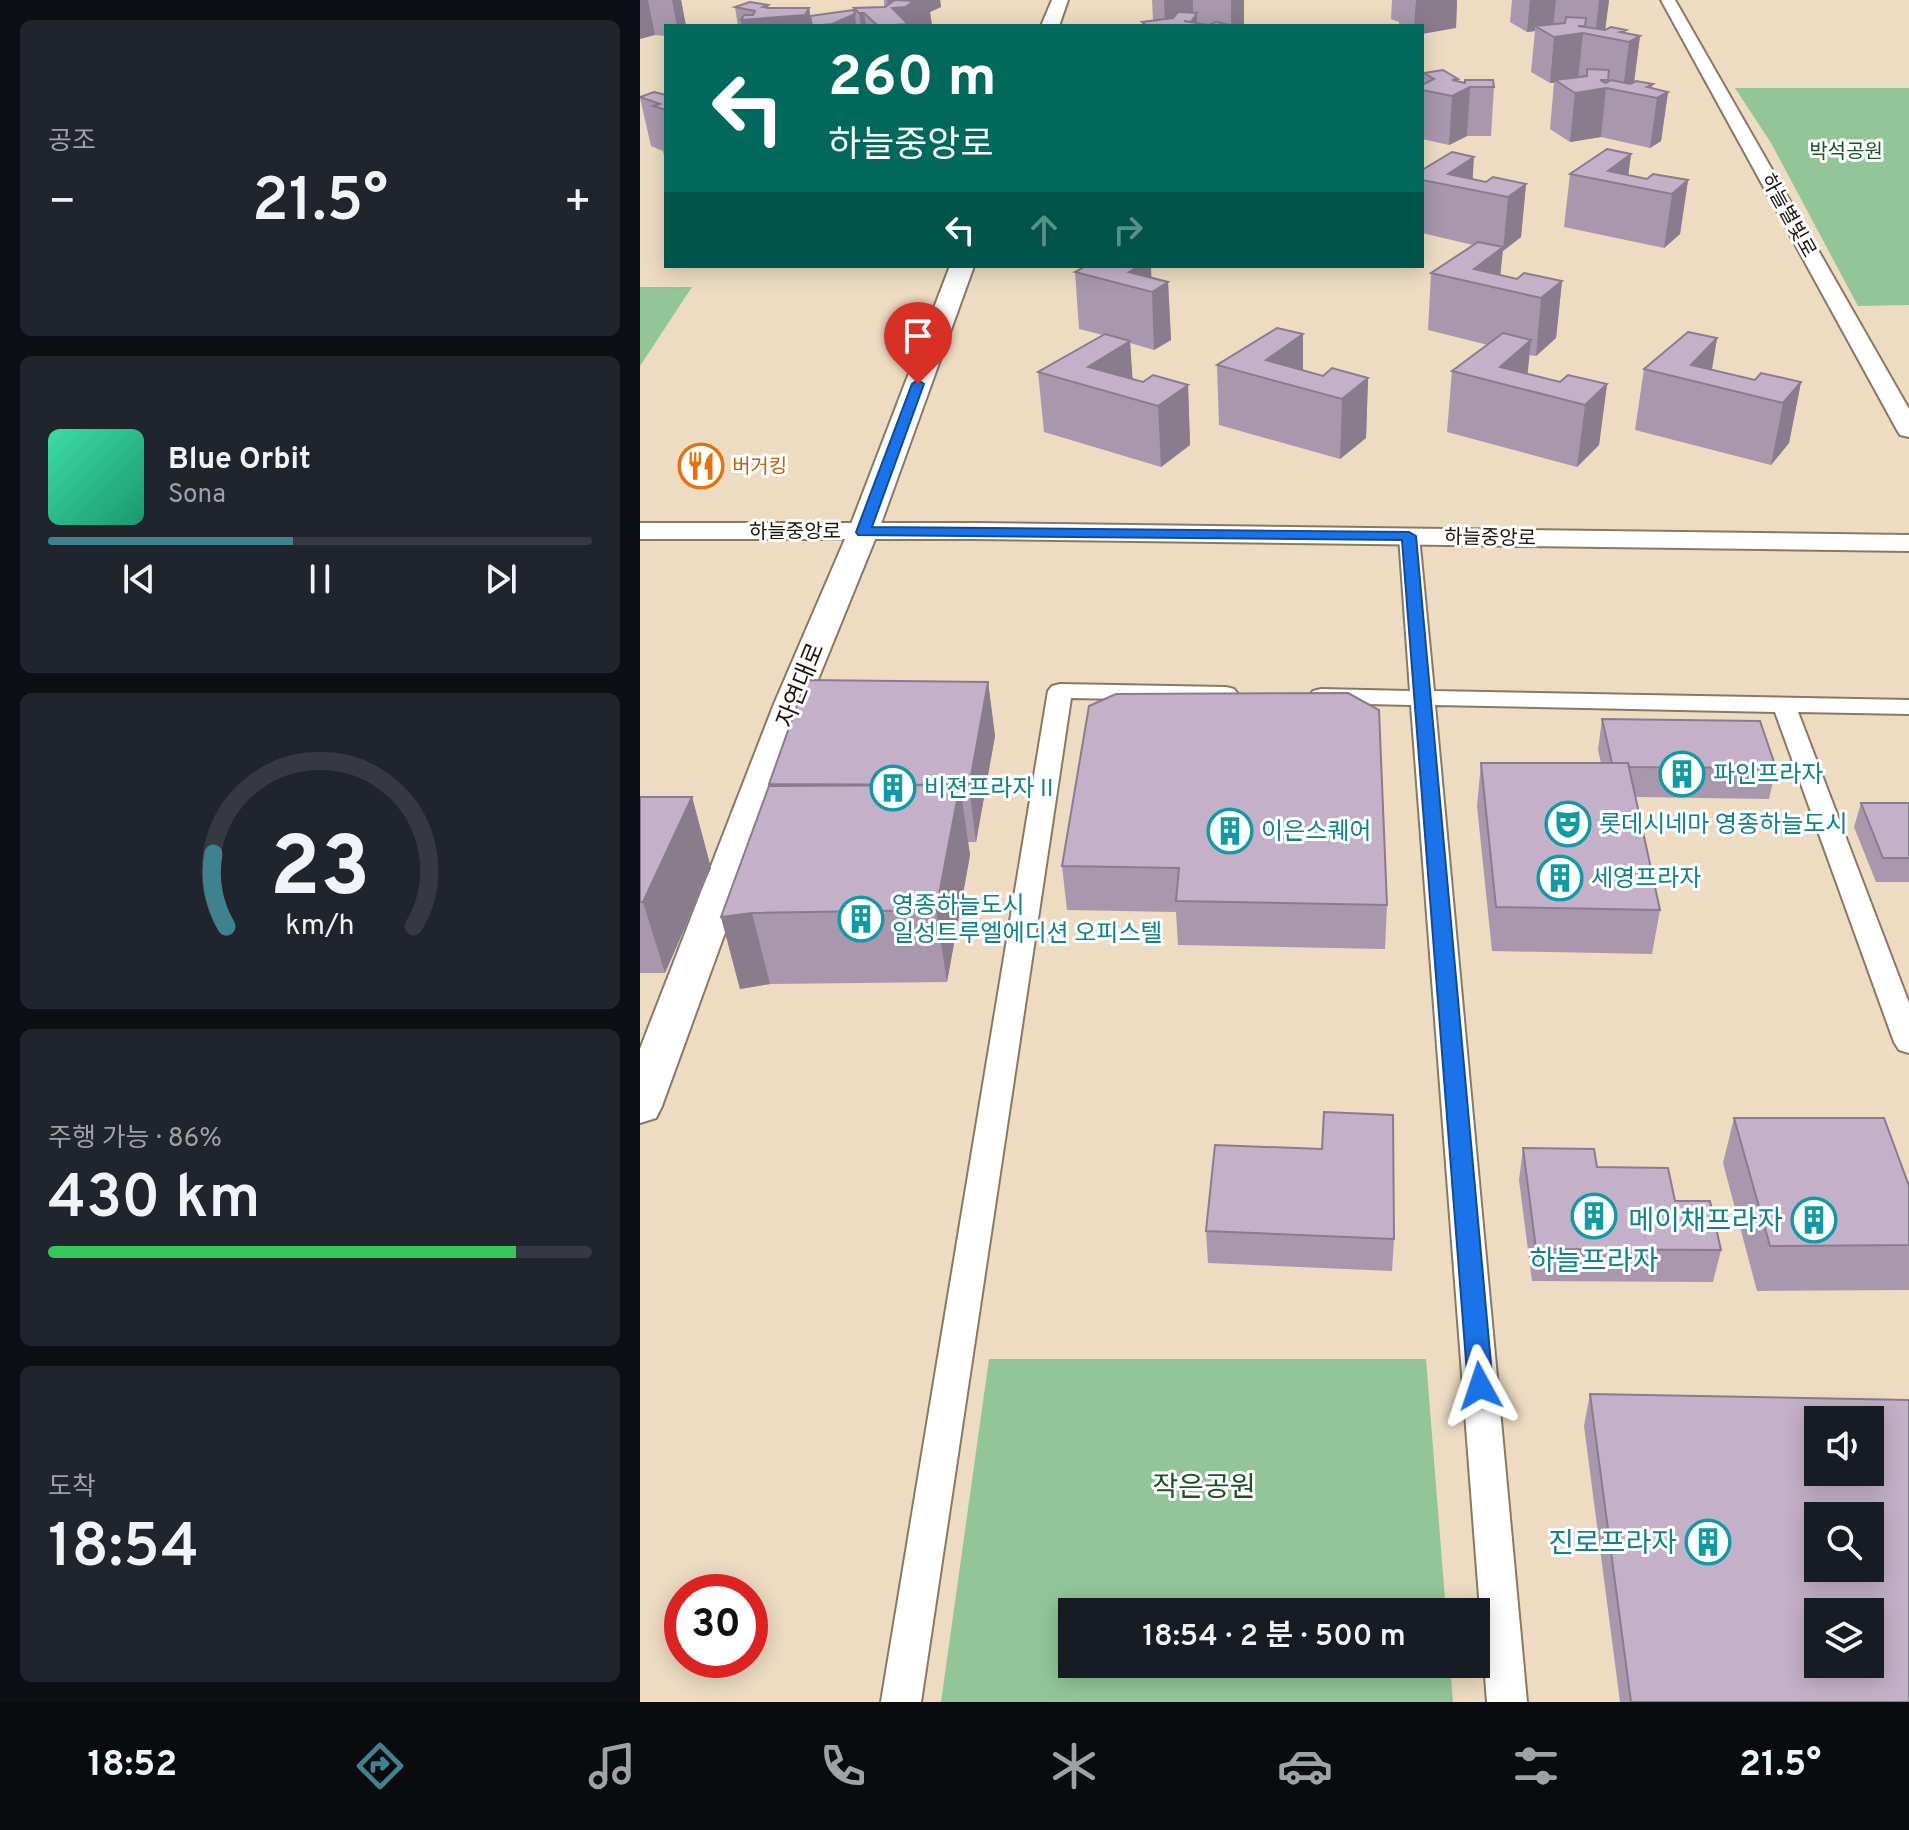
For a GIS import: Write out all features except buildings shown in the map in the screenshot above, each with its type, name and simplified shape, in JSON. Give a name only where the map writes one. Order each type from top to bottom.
[{"type":"main road","points":[[1051,24],[1060,0]]},
{"type":"main road","name":"자연대로","points":[[640,1106],[791,704],[863,532],[961,268]]},
{"type":"street","name":"하늘별빛로","points":[[1668,0],[1909,430]]},
{"type":"street","name":"하늘중앙로","points":[[640,531],[1909,543]]},
{"type":"street","points":[[1409,536],[1507,1702]]},
{"type":"street","points":[[901,1702],[1060,691],[1249,695]]},
{"type":"street","points":[[1297,696],[1909,707]]},
{"type":"street","points":[[1784,705],[1909,1042]]},
{"type":"green space","name":"박석공원","points":[[1735,88],[1909,88],[1909,305],[1858,306],[1771,143]]},
{"type":"green space","points":[[640,287],[692,287],[640,366]]},
{"type":"green space","name":"작은공원","points":[[989,1359],[1426,1359],[1445,1598],[1058,1598],[1058,1678],[1451,1678],[1453,1702],[941,1702]]},
{"type":"place","name":"버거킹","points":[[701,466]]},
{"type":"place","name":"파인프라자","points":[[1682,774]]},
{"type":"place","name":"비젼프라자 II","points":[[893,788]]},
{"type":"place","name":"롯데시네마 영종하늘도시","points":[[1568,824]]},
{"type":"place","name":"이은스퀘어","points":[[1230,831]]},
{"type":"place","name":"세영프라자","points":[[1560,878]]},
{"type":"place","name":"영종하늘도시 일성트루엘에디션 오피스텔","points":[[861,919]]},
{"type":"place","name":"하늘프라자","points":[[1594,1216]]},
{"type":"place","name":"메이채프라자","points":[[1814,1220]]},
{"type":"place","name":"진로프라자","points":[[1708,1542]]},
{"type":"route","points":[[918,384],[863,532],[1409,536],[1480,1386]]}]
